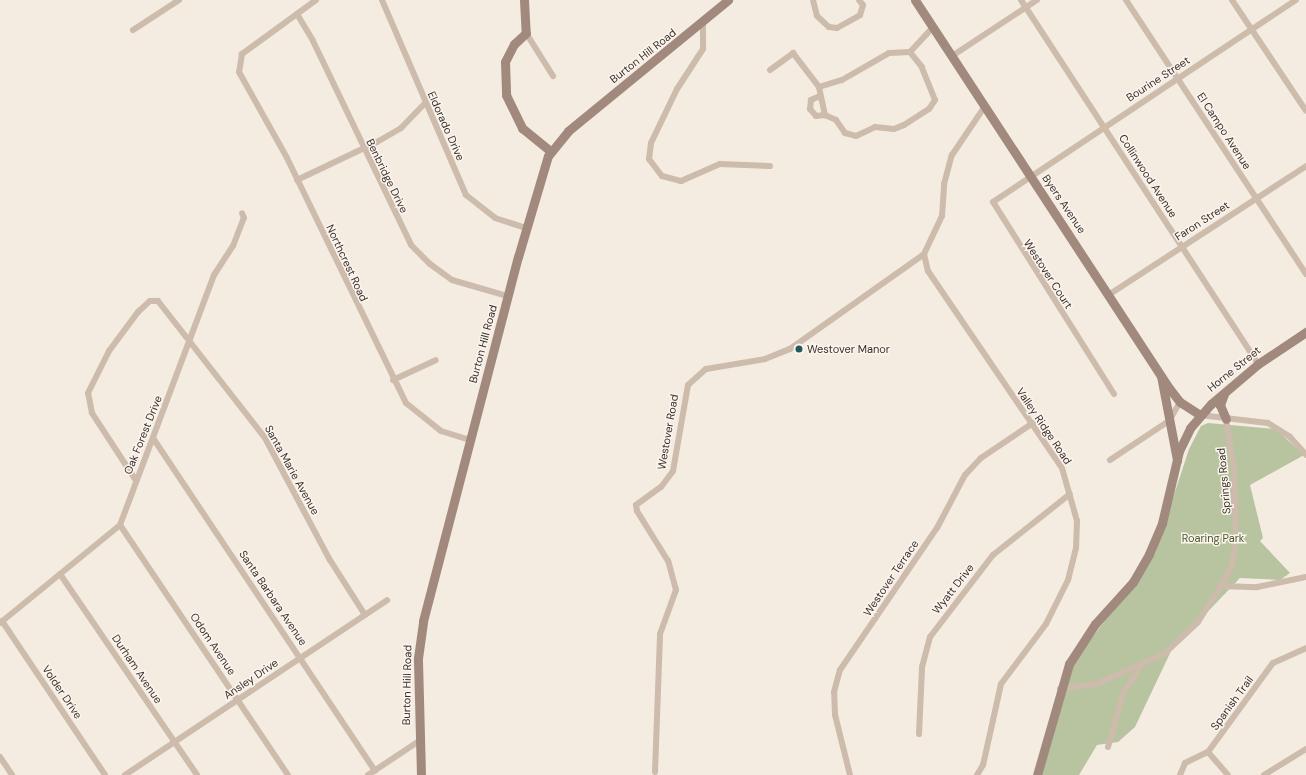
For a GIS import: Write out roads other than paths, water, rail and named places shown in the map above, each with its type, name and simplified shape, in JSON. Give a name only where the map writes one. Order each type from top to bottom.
[{"type":"street","points":[[133,30],[179,0]]},
{"type":"street","points":[[296,14],[316,0]]},
{"type":"street","name":"Eldorado Drive","points":[[382,0],[424,104],[472,202],[495,218],[526,228]]},
{"type":"street","points":[[524,0],[526,33],[553,76]]},
{"type":"street","name":"Burton Hill Road","points":[[421,775],[418,741],[418,658],[422,628],[507,296],[550,151],[568,131],[703,24],[728,0]]},
{"type":"street","points":[[813,0],[817,16],[829,27],[837,28],[860,15],[863,5],[859,0]]},
{"type":"street","name":"Byers Avenue","points":[[915,0],[1110,294],[1161,375],[1180,402],[1200,415]]},
{"type":"street","name":"Collinwood Avenue","points":[[1021,0],[1258,364]]},
{"type":"street","points":[[952,56],[1037,0]]},
{"type":"street","name":"El Campo Avenue","points":[[1126,0],[1306,274]]},
{"type":"street","points":[[1232,0],[1306,111]]},
{"type":"street","name":"Bourine Street","points":[[1031,176],[1104,126],[1296,0]]},
{"type":"street","name":"Northcrest Road","points":[[296,14],[251,46],[239,63],[239,72],[297,180],[393,380],[412,411],[450,436],[470,440]]},
{"type":"street","name":"Benbridge Drive","points":[[296,14],[314,41],[363,149],[405,235],[430,264],[452,280],[507,296]]},
{"type":"street","points":[[703,24],[703,49],[677,89],[651,143],[649,159],[662,176],[680,181],[720,164],[770,166]]},
{"type":"street","points":[[819,87],[842,80],[889,53],[910,52],[933,27]]},
{"type":"street","points":[[526,33],[514,44],[505,62],[506,95],[522,128],[550,151]]},
{"type":"street","points":[[770,70],[793,53],[819,87],[820,96],[826,114],[836,120],[845,133],[856,136],[875,127],[894,129],[921,115],[935,100],[922,67],[910,52]]},
{"type":"street","points":[[820,96],[811,100],[810,109],[816,116],[826,114]]},
{"type":"street","points":[[297,180],[363,149],[401,128],[424,104]]},
{"type":"street","name":"Westover Road","points":[[655,772],[660,634],[676,590],[668,562],[637,512],[636,504],[665,483],[673,471],[688,385],[706,369],[765,359],[790,350],[924,254],[942,216],[944,184],[952,155],[985,106]]},
{"type":"street","name":"Faron Street","points":[[1110,294],[1306,166]]},
{"type":"street","name":"Westover Court","points":[[1031,176],[995,200],[994,209],[1114,394]]},
{"type":"street","name":"Oak Forest Drive","points":[[120,525],[136,479],[190,343],[214,275],[233,246],[244,218],[242,213]]},
{"type":"street","name":"Valley Ridge Road","points":[[924,254],[928,271],[1033,423],[1062,468],[1070,494],[1077,531],[1068,580],[1046,624],[1001,684],[983,765],[977,775]]},
{"type":"street","name":"Santa Marie Avenue","points":[[136,479],[92,413],[88,393],[110,351],[150,300],[158,301],[265,438],[330,560],[365,615]]},
{"type":"street","name":"Horne Street","points":[[1037,775],[1060,689],[1084,639],[1133,582],[1149,554],[1166,511],[1177,460],[1184,440],[1200,415],[1225,392],[1258,364],[1306,332]]},
{"type":"street","points":[[393,380],[436,360]]},
{"type":"street","points":[[1161,375],[1177,460]]},
{"type":"street","points":[[1225,392],[1220,404],[1226,419]]},
{"type":"street","points":[[1110,460],[1169,421],[1180,402]]},
{"type":"street","points":[[1200,415],[1268,423],[1290,437],[1306,455]]},
{"type":"street","name":"Springs Road","points":[[1060,689],[1097,684],[1139,668],[1165,653],[1198,622],[1221,586],[1232,566],[1237,518],[1226,419]]},
{"type":"street","name":"Westover Terrace","points":[[850,775],[835,715],[834,692],[840,670],[937,528],[965,476],[981,458],[1033,423]]},
{"type":"street","name":"Santa Barbara Avenue","points":[[153,438],[301,657],[375,771]]},
{"type":"street","name":"Wyatt Drive","points":[[919,734],[922,667],[930,637],[994,555],[1070,494]]},
{"type":"street","points":[[1,622],[120,525]]},
{"type":"street","name":"Odom Avenue","points":[[120,525],[288,775]]},
{"type":"street","name":"Durham Avenue","points":[[60,574],[197,775]]},
{"type":"street","points":[[1221,586],[1257,587],[1306,577]]},
{"type":"street","name":"Ansley Drive","points":[[125,775],[387,600]]},
{"type":"street","name":"Volder Drive","points":[[1,622],[105,775]]},
{"type":"street","name":"Spanish Trail","points":[[1180,775],[1185,764],[1208,752],[1274,663],[1306,648]]},
{"type":"street","name":"Springs Road","points":[[1108,747],[1123,694],[1139,668]]},
{"type":"street","points":[[368,775],[418,741]]},
{"type":"street","points":[[1264,775],[1306,749]]},
{"type":"street","points":[[1208,752],[1228,775]]},
{"type":"street","points":[[0,757],[12,775]]},
{"type":"place","name":"Westover Manor","points":[[799,349]]},
{"type":"park label","name":"Roaring Park","points":[[1213,538]]}]
